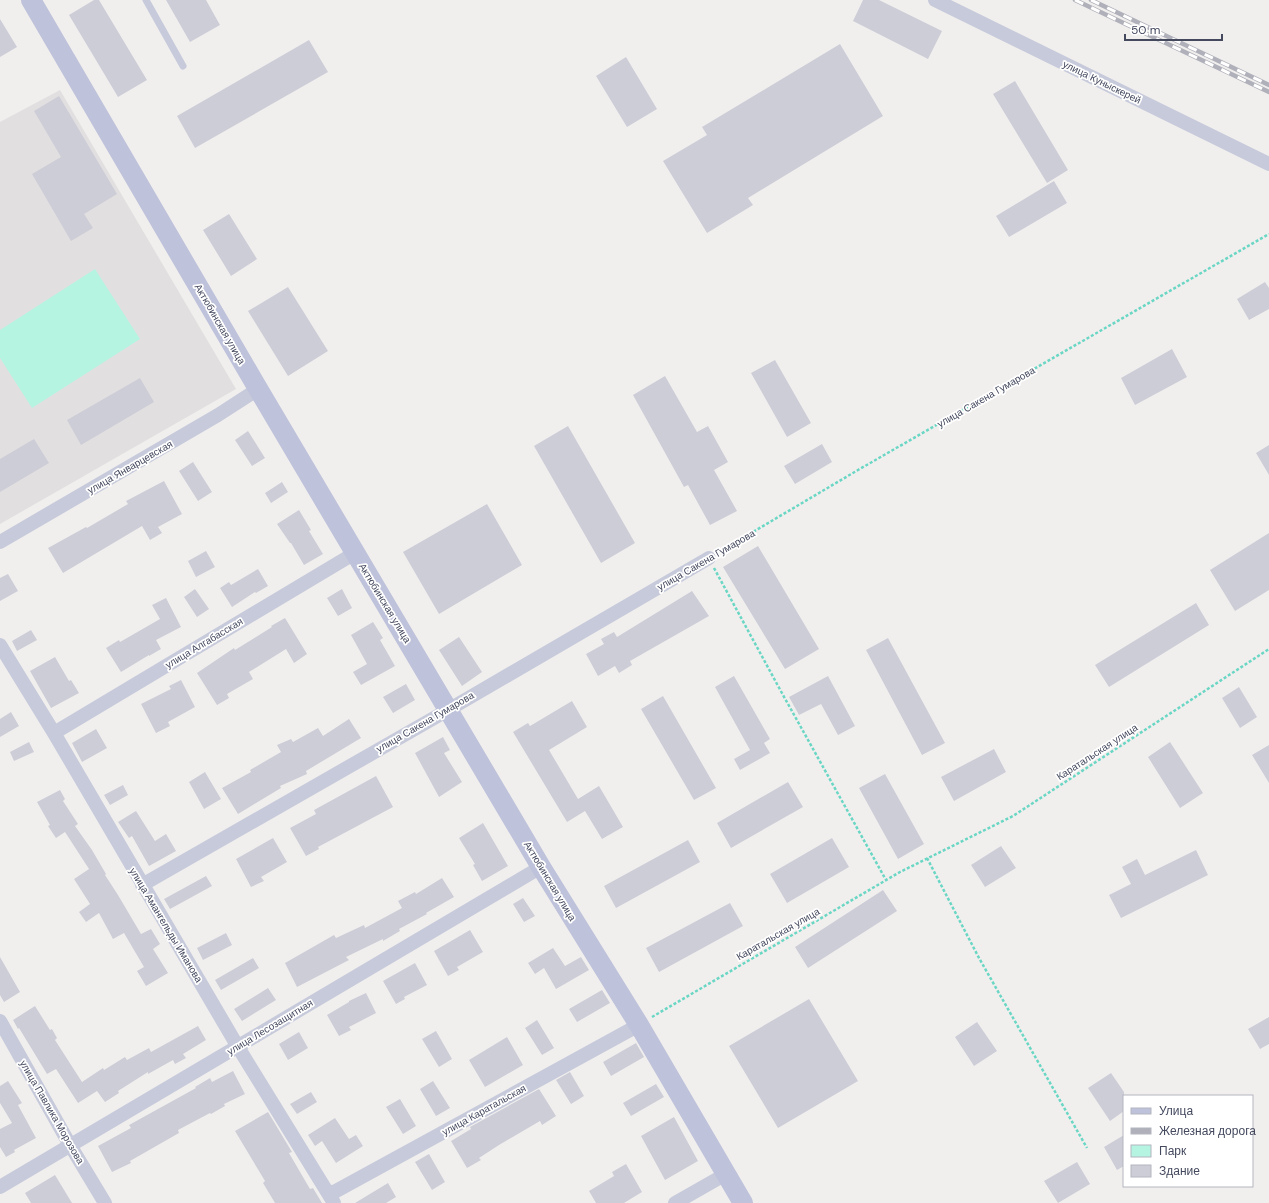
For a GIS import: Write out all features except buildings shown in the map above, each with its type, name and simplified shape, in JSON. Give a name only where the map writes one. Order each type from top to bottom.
[{"type":"street","name":"Актюбинская улица","points":[[31,0],[355,553],[541,867],[639,1025],[743,1203]]},
{"type":"street","name":"улица Куныскерей","points":[[935,0],[1269,164]]},
{"type":"street","name":"улица Январцевская","points":[[0,542],[218,415],[258,389]]},
{"type":"street","name":"улица Алгабасская","points":[[54,733],[355,553]]},
{"type":"street","name":"улица Сакена Гумарова","points":[[142,884],[448,710],[709,558]]},
{"type":"street","name":"улица Амангельды Иманова","points":[[0,645],[54,733],[238,1046],[332,1198]]},
{"type":"street","name":"улица Лесозащитная","points":[[0,1187],[541,867]]},
{"type":"street","name":"улица Павлика Морозова","points":[[0,1021],[70,1145],[105,1203]]},
{"type":"street","name":"улица Каратальская","points":[[332,1198],[336,1191],[639,1025]]},
{"type":"street","points":[[675,1203],[726,1174]]},
{"type":"lane","points":[[146,0],[184,66]]},
{"type":"path","name":"улица Сакена Гумарова","points":[[709,558],[858,470],[1269,234]]},
{"type":"path","points":[[709,558],[886,880]]},
{"type":"path","name":"Каратальская улица","points":[[639,1025],[886,880],[1013,816],[1269,649]]},
{"type":"path","points":[[927,858],[978,958],[1087,1148]]},
{"type":"shaded area","points":[[60,90],[236,389],[0,524],[0,122]]},
{"type":"green space","points":[[95,269],[140,339],[32,408],[0,358],[0,330]]},
{"type":"railway","points":[[1075,0],[1269,92]]},
{"type":"railway","points":[[1091,0],[1269,85]]}]
